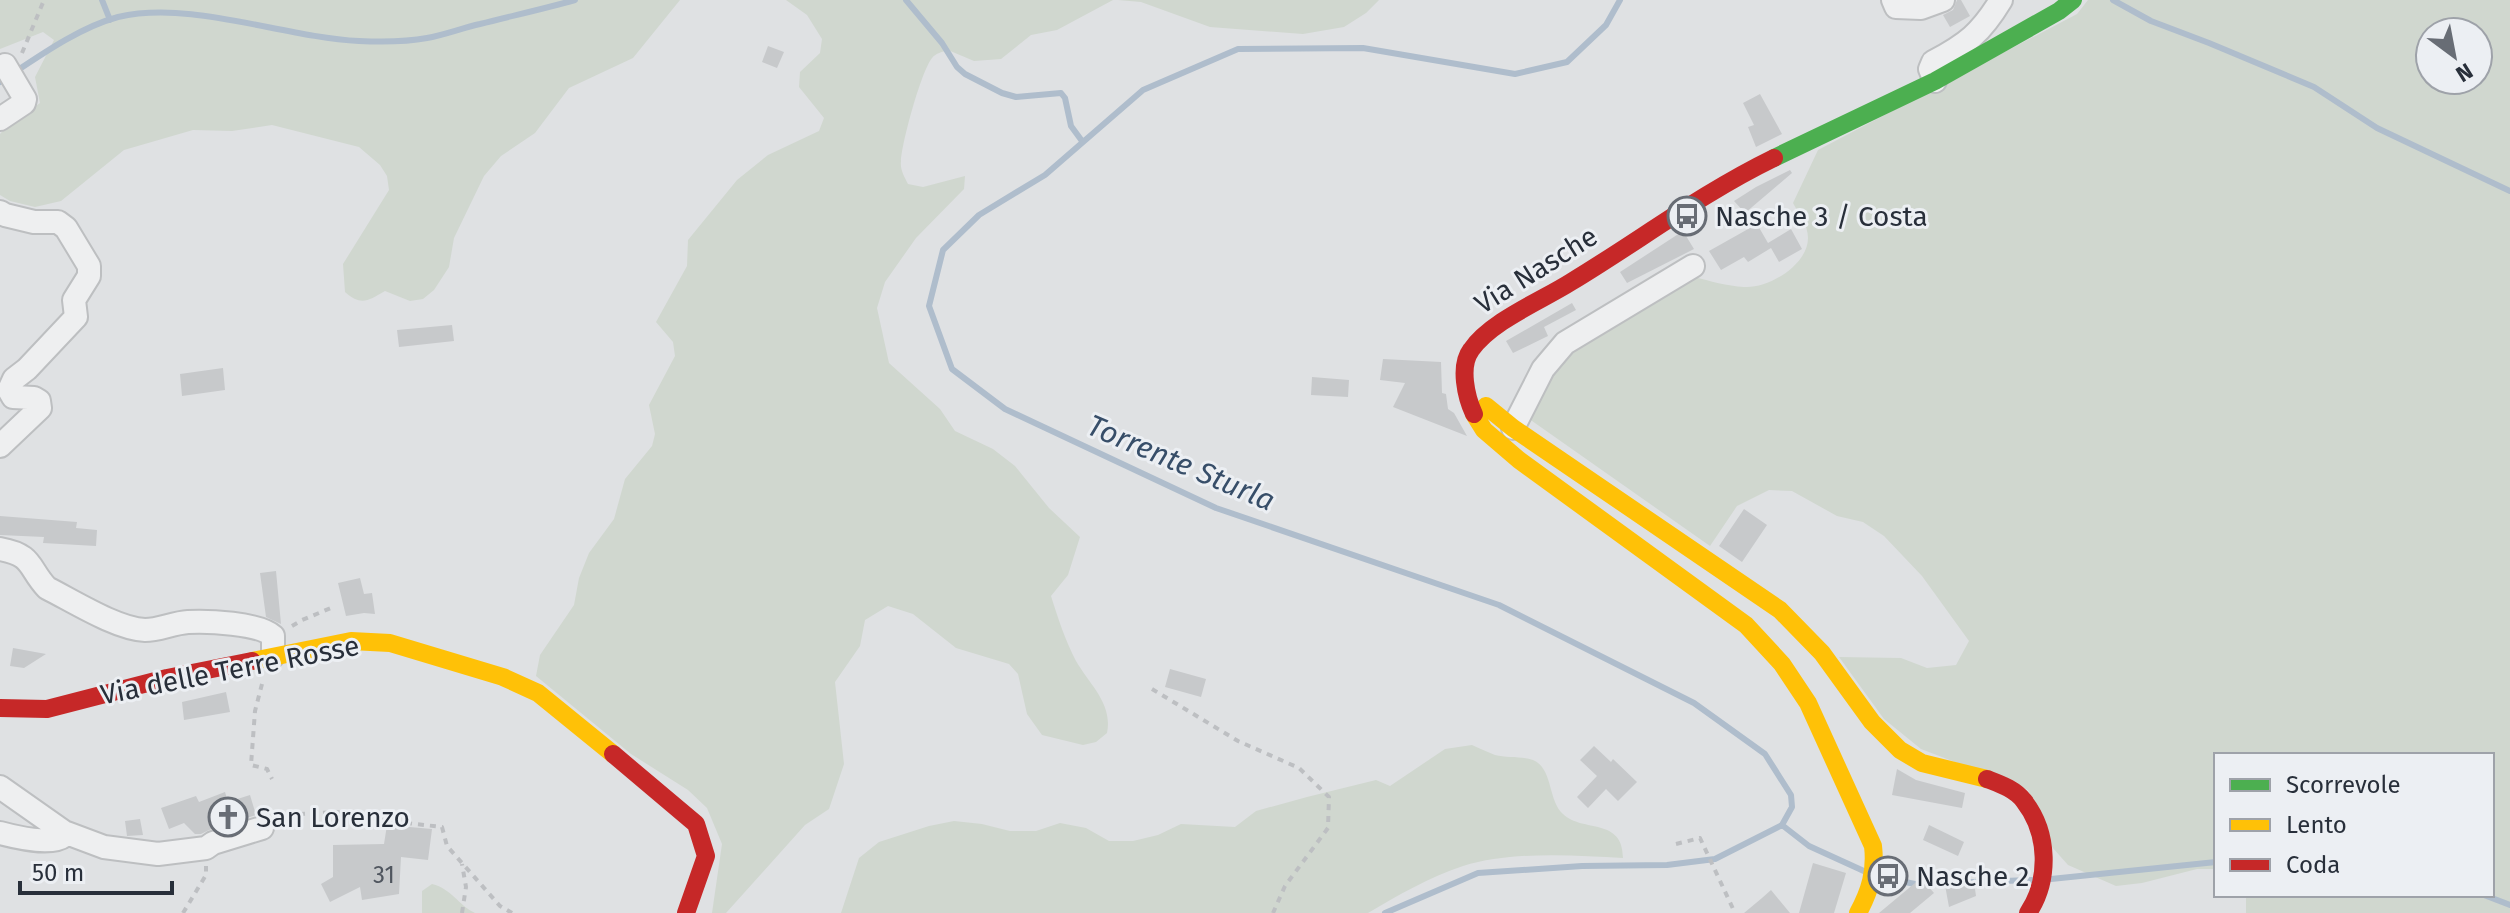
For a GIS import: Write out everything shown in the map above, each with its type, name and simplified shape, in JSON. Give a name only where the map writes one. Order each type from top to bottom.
[{"type":"street","points":[[1893,0],[1896,7],[1921,8],[1943,0]]},
{"type":"street","points":[[1935,81],[1930,69],[1933,62],[1974,36],[1987,24],[2001,0]]},
{"type":"street","name":"Via Nasche","points":[[1858,913],[1875,867],[1870,837],[1808,703],[1773,654],[1746,625],[1519,460],[1484,430],[1472,411],[1464,374],[1469,351],[1495,327],[1747,171],[1935,81],[2073,0]]},
{"type":"street","points":[[0,119],[24,103],[23,94],[5,65]]},
{"type":"street","points":[[0,212],[34,222],[58,222],[66,228],[89,266],[89,276],[74,300],[76,317],[14,379],[9,390],[13,397],[34,398],[39,401],[40,408],[0,446]]},
{"type":"street","points":[[1513,428],[1543,369],[1565,343],[1693,266]]},
{"type":"street","points":[[1468,394],[1780,610],[1809,637],[1833,665],[1878,729],[1901,751],[1931,767],[1993,781],[2023,797],[2042,844],[2045,875],[2032,907]]},
{"type":"street","points":[[0,549],[15,552],[34,567],[47,588],[124,626],[145,630],[186,622],[246,626],[269,632],[276,649]]},
{"type":"street","name":"Via delle Terre Rosse","points":[[0,708],[47,709],[276,649],[351,641],[390,643],[503,677],[538,693],[696,824],[706,856],[686,913]]},
{"type":"street","points":[[0,787],[64,832],[104,847],[158,854],[197,849],[262,828]]},
{"type":"street","points":[[0,833],[54,842],[64,836],[64,832]]},
{"type":"path","points":[[5,65],[21,56],[44,0]]},
{"type":"path","points":[[272,779],[267,769],[251,765],[255,711],[265,673],[281,670],[276,649],[280,635],[302,620],[331,608]]},
{"type":"path","points":[[1152,689],[1238,741],[1299,768],[1329,797],[1328,828],[1285,886],[1273,913]]},
{"type":"path","points":[[299,814],[337,812],[442,827],[447,846],[500,906],[512,913]]},
{"type":"path","points":[[1676,844],[1700,838],[1735,913]]},
{"type":"path","points":[[183,913],[206,875],[206,866],[197,849]]},
{"type":"path","points":[[462,861],[466,887],[462,913]]},
{"type":"shaded area","points":[[0,0],[680,0],[633,58],[569,88],[535,133],[501,156],[484,176],[454,238],[449,267],[434,290],[423,299],[410,301],[385,291],[365,300],[356,299],[345,292],[343,264],[389,190],[387,176],[380,165],[359,147],[272,125],[232,131],[193,130],[124,150],[61,201],[35,207],[10,201],[0,195],[0,134],[40,103],[35,77],[54,40],[43,32],[0,49]]},
{"type":"shaded area","points":[[786,0],[1113,0],[1057,30],[1031,35],[1001,59],[974,61],[948,50],[932,58],[908,124],[902,170],[908,184],[923,187],[965,176],[964,189],[916,238],[885,282],[877,308],[889,363],[940,409],[955,431],[993,449],[1015,466],[1049,508],[1080,537],[1068,575],[1051,596],[1068,645],[1104,704],[1108,723],[1107,733],[1096,742],[1083,745],[1042,735],[1027,714],[1018,674],[1009,664],[956,648],[913,614],[888,606],[865,620],[860,646],[835,682],[844,764],[829,809],[805,825],[726,913],[712,913],[722,844],[707,808],[688,790],[631,754],[536,676],[540,655],[574,605],[579,578],[589,553],[614,519],[625,479],[652,446],[655,434],[649,405],[675,356],[673,342],[656,322],[687,266],[688,240],[737,180],[768,155],[819,131],[824,118],[799,87],[800,72],[820,53],[822,39],[807,15]]},
{"type":"shaded area","points":[[1118,0],[1379,0],[1344,27],[1303,34],[1210,27],[1141,2]]},
{"type":"shaded area","points":[[2088,0],[2510,0],[2510,913],[2246,913],[2246,897],[2494,897],[2494,753],[2214,753],[2214,869],[2197,869],[2142,883],[2116,886],[2068,865],[2052,847],[2028,790],[1921,749],[1884,719],[1839,657],[1901,658],[1927,668],[1956,665],[1969,641],[1922,576],[1884,536],[1863,522],[1837,516],[1792,491],[1769,490],[1737,506],[1710,546],[1525,416],[1569,353],[1694,277],[1731,286],[1754,287],[1775,279],[1794,266],[1806,248],[1808,233],[1793,203],[1818,150],[2077,14]]},
{"type":"shaded area","points":[[1472,745],[1495,755],[1529,759],[1539,764],[1563,814],[1571,820],[1616,836],[1623,858],[1542,855],[1482,861],[1438,875],[1368,913],[841,913],[859,858],[879,842],[929,826],[954,821],[1010,831],[1036,831],[1060,823],[1086,828],[1109,841],[1133,841],[1158,835],[1181,824],[1235,827],[1256,811],[1307,797],[1376,780],[1390,786],[1445,749]]},
{"type":"shaded area","points":[[432,884],[445,889],[475,913],[422,913],[422,891]]},
{"type":"building","points":[[1957,0],[1961,0],[1970,16],[1950,27],[1943,15],[1953,10]]},
{"type":"building","points":[[768,46],[784,52],[777,68],[762,62]]},
{"type":"building","points":[[1760,94],[1782,134],[1756,147],[1748,127],[1754,125],[1743,103]]},
{"type":"building","points":[[1790,170],[1792,173],[1745,213],[1734,201],[1756,187]]},
{"type":"building","points":[[1757,224],[1768,243],[1791,229],[1802,249],[1779,262],[1771,248],[1748,262],[1744,257],[1721,270],[1709,251]]},
{"type":"building","points":[[1683,231],[1694,249],[1627,283],[1620,272]]},
{"type":"building","points":[[1572,303],[1576,310],[1544,327],[1548,336],[1513,353],[1506,341]]},
{"type":"building","points":[[452,325],[454,341],[399,347],[397,330]]},
{"type":"building","points":[[1383,359],[1441,362],[1442,393],[1446,394],[1448,409],[1454,413],[1467,436],[1393,407],[1405,383],[1380,380]]},
{"type":"building","points":[[223,368],[225,390],[182,396],[180,374]]},
{"type":"building","points":[[1312,377],[1349,380],[1348,397],[1311,395]]},
{"type":"building","points":[[1744,509],[1767,525],[1742,562],[1719,546]]},
{"type":"building","points":[[0,516],[77,522],[76,528],[97,530],[96,546],[43,543],[44,537],[0,535]]},
{"type":"building","points":[[276,571],[281,624],[266,617],[260,573]]},
{"type":"building","points":[[360,578],[364,594],[372,593],[375,614],[346,616],[338,583]]},
{"type":"building","points":[[13,648],[46,654],[24,668],[10,666]]},
{"type":"building","points":[[1170,669],[1206,679],[1201,697],[1165,687]]},
{"type":"building","points":[[226,692],[230,712],[184,720],[182,702]]},
{"type":"building","points":[[1594,746],[1637,782],[1618,801],[1606,789],[1588,808],[1577,797],[1597,776],[1580,760]]},
{"type":"building","points":[[1897,769],[1916,780],[1965,793],[1962,808],[1892,795]]},
{"type":"building","points":[[225,792],[228,802],[250,795],[256,815],[201,834],[195,834],[184,823],[169,829],[161,808],[196,796],[199,802]]},
{"type":"building","points":[[140,819],[143,835],[127,836],[125,821]]},
{"type":"building","points":[[387,825],[432,829],[428,860],[401,857],[399,894],[362,900],[360,887],[330,902],[321,884],[333,877],[333,845],[384,844]]},
{"type":"building","points":[[1929,825],[1964,842],[1958,856],[1923,840]]},
{"type":"building","points":[[1813,863],[1846,873],[1834,913],[1799,913]]},
{"type":"building","points":[[1921,878],[1934,893],[1910,913],[1879,913]]},
{"type":"building","points":[[1974,882],[1976,896],[1949,907],[1945,885]]},
{"type":"building","points":[[1771,890],[1790,913],[1744,913],[1762,898]]},
{"type":"waterway","points":[[102,0],[110,20]]},
{"type":"waterway","points":[[0,82],[72,36],[118,17],[146,13],[206,16],[330,38],[393,41],[433,37],[575,0]]},
{"type":"waterway","points":[[906,0],[965,74],[1016,97],[1061,93],[1071,126],[1082,141]]},
{"type":"waterway","name":"Torrente Sturla","points":[[1385,913],[1478,873],[1582,866],[1667,865],[1715,859],[1782,825],[1792,807],[1791,795],[1765,754],[1694,703],[1499,605],[1216,508],[1005,409],[952,369],[929,306],[943,250],[979,215],[1045,175],[1143,90],[1238,49],[1363,48],[1515,74],[1567,62],[1606,25],[1620,0]]},
{"type":"waterway","points":[[2113,0],[2151,21],[2314,87],[2377,128],[2510,191]]},
{"type":"waterway","points":[[1782,825],[1809,846],[1866,872]]},
{"type":"waterway","points":[[2051,879],[2214,862]]},
{"type":"waterway","points":[[1880,877],[1915,884],[2032,880]]},
{"type":"waterway","points":[[2489,897],[2510,905]]},
{"type":"traffic: fast","points":[[1774,158],[1935,81],[2073,0]]},
{"type":"traffic: slow","points":[[1486,406],[1513,428],[1780,610],[1822,653],[1872,722],[1900,750],[1922,763],[1987,779]]},
{"type":"traffic: slow","points":[[1474,414],[1484,430],[1519,460],[1746,625],[1782,664],[1808,703],[1873,846],[1871,881],[1858,913]]},
{"type":"traffic: slow","points":[[252,661],[351,641],[390,643],[503,677],[538,693],[613,754]]},
{"type":"traffic: jam","points":[[1474,414],[1466,390],[1465,364],[1471,350],[1491,330],[1721,186],[1774,158]]},
{"type":"traffic: jam","points":[[0,708],[47,709],[167,678],[252,661]]},
{"type":"traffic: jam","points":[[613,754],[696,824],[706,856],[686,913]]},
{"type":"traffic: jam","points":[[1987,779],[2007,787],[2020,797],[2038,827],[2044,857],[2043,871],[2028,913]]},
{"type":"place","name":"Nasche 3 / Costa","points":[[1687,216]]},
{"type":"place","name":"San Lorenzo","points":[[228,817]]},
{"type":"place","name":"Nasche 2","points":[[1888,876]]}]
